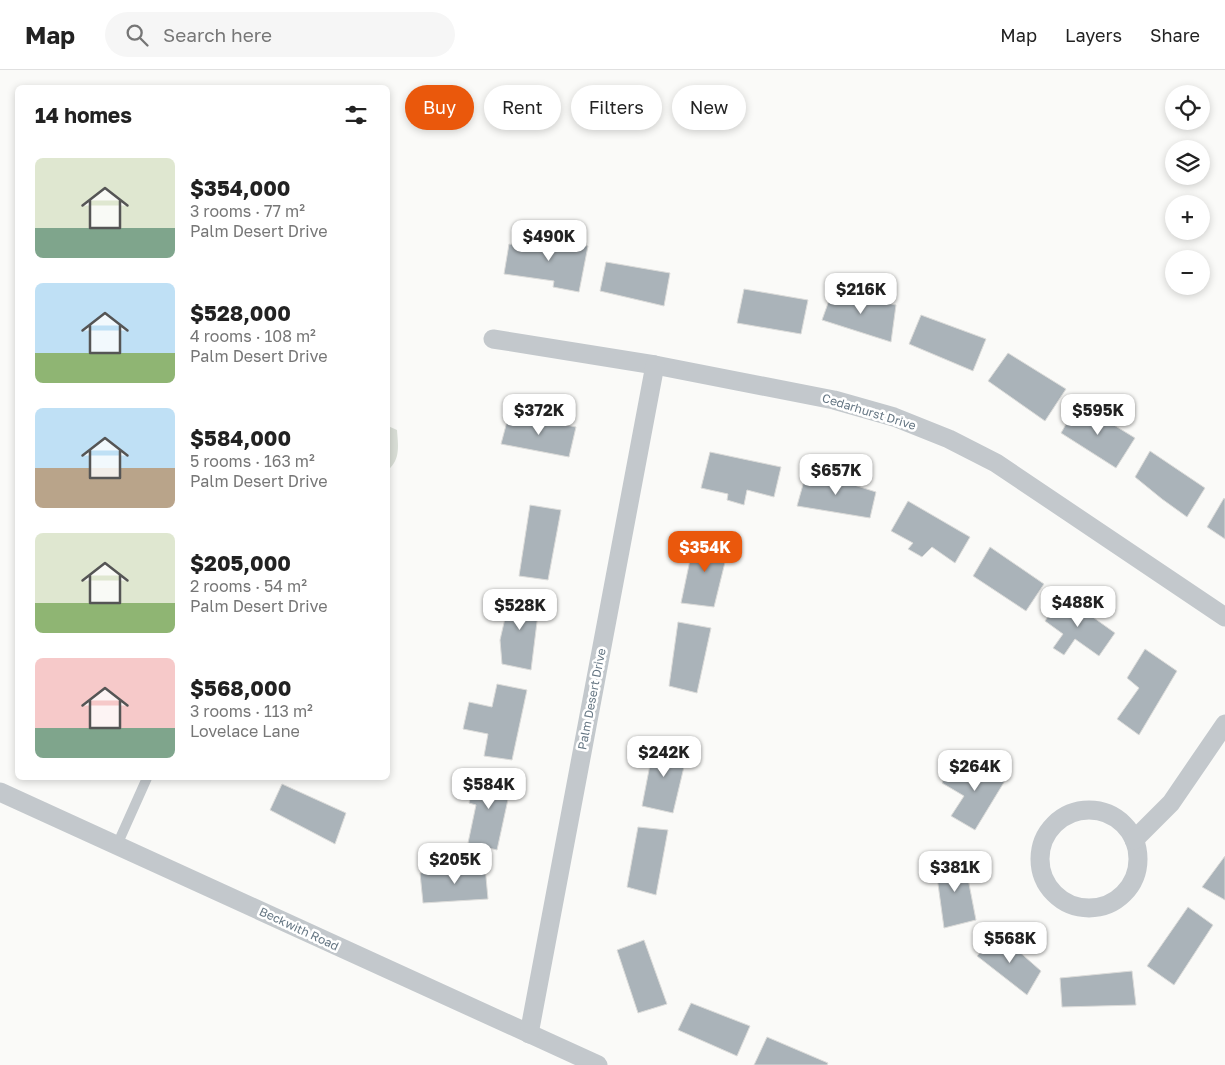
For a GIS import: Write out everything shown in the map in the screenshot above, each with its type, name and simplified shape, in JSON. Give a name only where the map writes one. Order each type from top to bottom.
[{"type":"street","name":"Cedarhurst Drive","points":[[493,339],[655,365],[834,400],[894,417],[949,439],[996,463],[1225,617]]},
{"type":"street","name":"Palm Desert Drive","points":[[528,1034],[655,365]]},
{"type":"street","points":[[1134,840],[1171,803],[1225,724]]},
{"type":"street","name":"Beckwith Road","points":[[0,792],[598,1065]]},
{"type":"street","points":[[1081,810],[1097,810],[1113,815],[1126,826],[1134,840],[1138,856],[1136,872],[1130,886],[1119,898],[1105,906],[1089,908],[1073,906],[1059,898],[1048,887],[1041,872],[1039,856],[1043,840],[1052,825],[1065,815],[1081,810]]},
{"type":"lane","points":[[117,846],[146,780]]},
{"type":"shaded area","points":[[390,427],[397,430],[398,446],[397,456],[390,468]]},
{"type":"building","points":[[533,237],[588,246],[579,292],[553,287],[554,281],[504,274],[509,244],[529,248]]},
{"type":"building","points":[[606,262],[670,273],[664,306],[600,291]]},
{"type":"building","points":[[744,289],[808,300],[801,334],[737,323]]},
{"type":"building","points":[[832,292],[896,305],[891,342],[822,320]]},
{"type":"building","points":[[921,315],[986,339],[973,371],[909,344]]},
{"type":"building","points":[[1008,353],[1066,389],[1045,421],[988,381]]},
{"type":"building","points":[[1078,403],[1135,438],[1116,468],[1061,433]]},
{"type":"building","points":[[509,414],[576,427],[569,457],[501,444]]},
{"type":"building","points":[[1150,451],[1205,488],[1187,517],[1135,477]]},
{"type":"building","points":[[710,452],[781,467],[774,497],[747,490],[744,505],[727,500],[728,494],[701,488]]},
{"type":"building","points":[[807,470],[876,492],[870,518],[797,506]]},
{"type":"building","points":[[1225,499],[1225,539],[1207,527]]},
{"type":"building","points":[[908,501],[970,537],[955,563],[932,547],[922,557],[908,549],[913,543],[891,531]]},
{"type":"building","points":[[530,505],[561,510],[548,580],[519,576]]},
{"type":"building","points":[[695,536],[729,546],[714,607],[681,603]]},
{"type":"building","points":[[990,547],[1044,584],[1026,611],[973,576]]},
{"type":"building","points":[[511,592],[540,598],[531,670],[502,664],[500,640]]},
{"type":"building","points":[[1062,595],[1115,633],[1099,656],[1075,639],[1064,655],[1053,648],[1063,634],[1045,621]]},
{"type":"building","points":[[678,622],[711,628],[697,693],[669,686]]},
{"type":"building","points":[[1145,649],[1177,671],[1139,735],[1117,719],[1139,688],[1127,678]]},
{"type":"building","points":[[497,684],[527,690],[512,760],[484,756],[488,734],[463,729],[469,702],[492,707]]},
{"type":"building","points":[[654,744],[688,750],[673,813],[642,806]]},
{"type":"building","points":[[986,760],[1009,774],[975,830],[951,816],[964,796],[942,783],[951,766],[971,779]]},
{"type":"building","points":[[476,774],[512,781],[497,850],[468,843],[476,805],[469,803]]},
{"type":"building","points":[[282,784],[346,813],[335,844],[270,810]]},
{"type":"building","points":[[638,827],[668,830],[656,895],[627,887]]},
{"type":"building","points":[[1225,856],[1225,900],[1202,887]]},
{"type":"building","points":[[964,858],[976,920],[944,928],[935,862]]},
{"type":"building","points":[[485,866],[488,899],[423,903],[420,873]]},
{"type":"building","points":[[1188,907],[1213,925],[1174,985],[1147,966]]},
{"type":"building","points":[[998,933],[1041,971],[1027,995],[977,956]]},
{"type":"building","points":[[644,940],[667,1004],[638,1013],[617,950]]},
{"type":"building","points":[[1132,971],[1136,1005],[1062,1007],[1060,978]]},
{"type":"building","points":[[691,1003],[750,1026],[737,1056],[678,1030]]},
{"type":"building","points":[[767,1037],[828,1063],[827,1065],[754,1065]]}]
